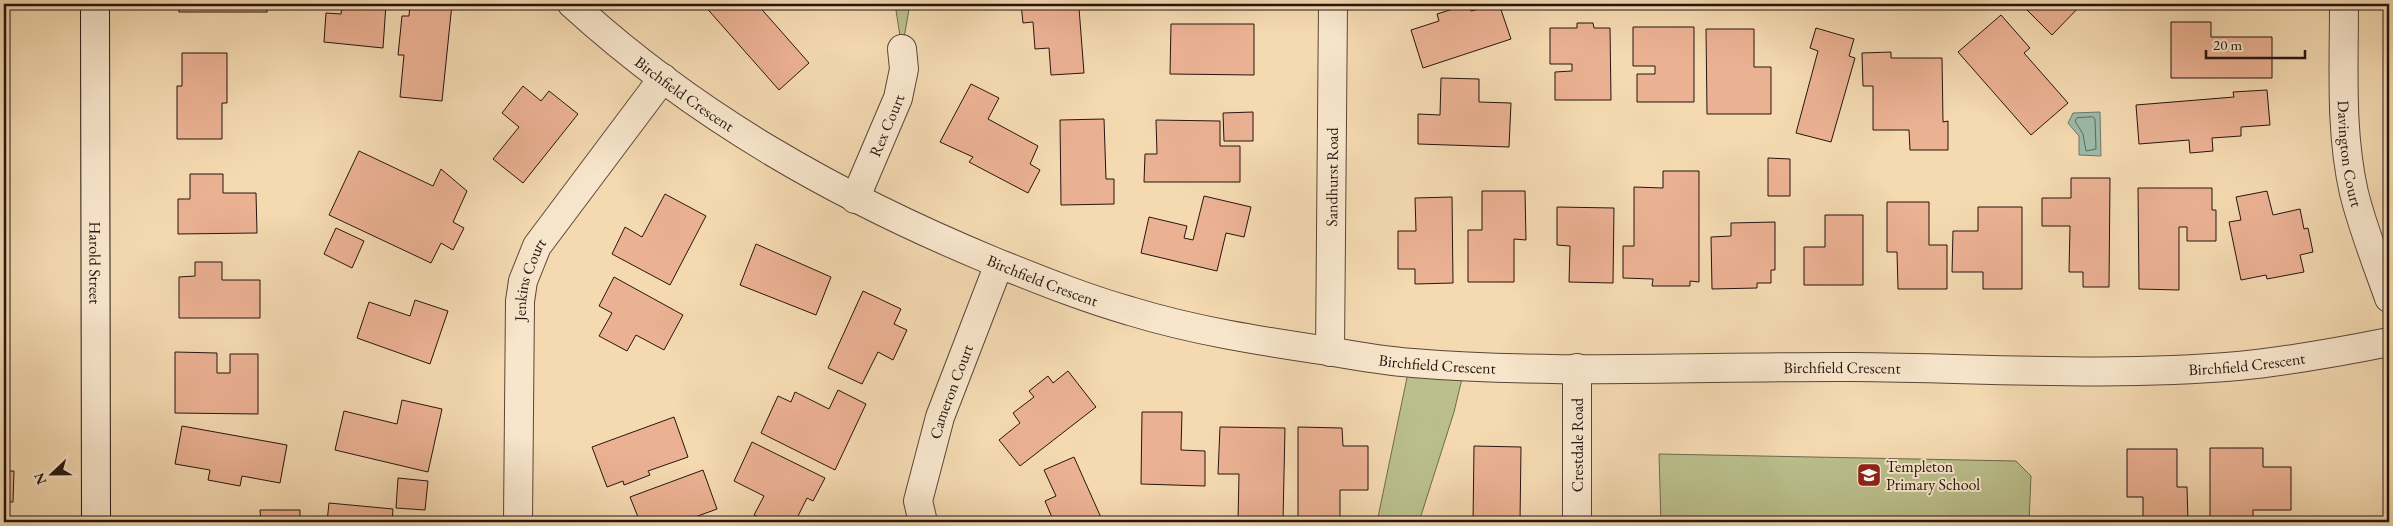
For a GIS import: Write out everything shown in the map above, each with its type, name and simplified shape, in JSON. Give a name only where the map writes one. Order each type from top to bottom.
[{"type":"street","name":"Harold Street","points":[[95,4],[96,522]]},
{"type":"street","name":"Birchfield Crescent","points":[[572,4],[663,78],[752,141],[895,220],[1054,286],[1132,312],[1229,335],[1368,358],[1476,368],[1853,367],[2086,371],[2188,369],[2241,366],[2352,350],[2389,342]]},
{"type":"street","name":"Sandhurst Road","points":[[1330,352],[1333,4]]},
{"type":"street","name":"Davington Court","points":[[2344,4],[2344,118],[2348,157],[2354,193],[2389,298]]},
{"type":"street","name":"Rex Court","points":[[855,199],[898,98],[904,69],[902,49]]},
{"type":"street","name":"Jenkins Court","points":[[518,522],[520,301],[525,273],[537,246],[663,78]]},
{"type":"street","name":"Cameron Court","points":[[923,522],[918,501],[940,417],[999,264]]},
{"type":"street","name":"Crestdale Road","points":[[1577,522],[1578,368]]},
{"type":"green space","points":[[895,4],[910,4],[902,49]]},
{"type":"green space","points":[[1410,363],[1465,366],[1454,412],[1419,522],[1377,522]]},
{"type":"green space","points":[[1659,454],[2016,461],[2031,476],[2029,522],[1661,522]]},
{"type":"water","points":[[2100,112],[2101,156],[2079,155],[2079,136],[2068,123],[2073,113]]},
{"type":"building","points":[[4,4],[8,4],[7,23],[4,22]]},
{"type":"building","points":[[179,4],[267,4],[267,12],[179,12]]},
{"type":"building","points":[[342,4],[386,4],[383,48],[324,42],[326,13],[341,14]]},
{"type":"building","points":[[410,4],[452,4],[442,101],[400,97],[404,55],[398,55],[402,16],[409,16]]},
{"type":"building","points":[[703,4],[757,4],[809,63],[779,90]]},
{"type":"building","points":[[1021,4],[1121,4],[1079,8],[1084,73],[1051,75],[1049,48],[1035,49],[1033,22],[1023,23]]},
{"type":"building","points":[[1469,4],[1471,11],[1499,4],[1511,39],[1423,68],[1411,30],[1439,21],[1437,14]]},
{"type":"building","points":[[2021,4],[2082,4],[2052,35]]},
{"type":"building","points":[[2001,15],[2030,48],[2024,53],[2068,103],[2031,135],[1958,52]]},
{"type":"building","points":[[2171,22],[2211,22],[2211,37],[2272,37],[2272,78],[2171,78]]},
{"type":"building","points":[[1577,23],[1593,23],[1594,28],[1610,28],[1611,100],[1555,100],[1555,72],[1572,71],[1572,64],[1550,64],[1550,28],[1577,28]]},
{"type":"building","points":[[1171,24],[1254,24],[1254,75],[1170,74]]},
{"type":"building","points":[[1633,27],[1694,27],[1694,102],[1637,102],[1637,74],[1655,74],[1655,66],[1633,66]]},
{"type":"building","points":[[1816,28],[1854,39],[1849,56],[1855,58],[1831,142],[1796,133],[1818,51],[1810,48]]},
{"type":"building","points":[[1706,29],[1754,29],[1754,67],[1771,67],[1771,114],[1707,114]]},
{"type":"building","points":[[4,37],[8,37],[9,86],[4,86]]},
{"type":"building","points":[[1891,52],[1891,58],[1942,58],[1943,122],[1948,121],[1948,150],[1910,150],[1909,130],[1873,130],[1873,86],[1863,86],[1862,53]]},
{"type":"building","points":[[182,53],[227,53],[227,103],[222,103],[222,139],[177,139],[177,86],[182,86]]},
{"type":"building","points":[[1441,78],[1479,79],[1479,102],[1511,103],[1509,147],[1418,144],[1418,114],[1440,115]]},
{"type":"building","points":[[971,84],[999,98],[988,119],[1038,146],[1030,164],[1040,170],[1028,193],[969,162],[973,157],[940,142]]},
{"type":"building","points":[[523,86],[541,101],[549,91],[578,114],[523,183],[493,159],[519,127],[502,113]]},
{"type":"building","points":[[2267,90],[2270,125],[2241,127],[2241,136],[2212,138],[2213,151],[2190,153],[2189,140],[2139,144],[2136,105],[2234,97],[2233,92]]},
{"type":"building","points":[[1253,112],[1253,141],[1224,141],[1223,113]]},
{"type":"building","points":[[1104,119],[1106,179],[1114,179],[1114,204],[1061,205],[1060,120]]},
{"type":"building","points":[[1156,120],[1220,121],[1220,146],[1240,146],[1240,182],[1144,182],[1145,154],[1157,154]]},
{"type":"building","points":[[359,151],[433,186],[441,169],[467,191],[453,222],[464,228],[453,250],[441,243],[431,263],[329,215]]},
{"type":"building","points":[[1768,158],[1790,159],[1790,196],[1768,196]]},
{"type":"building","points":[[1663,171],[1699,171],[1699,282],[1690,281],[1690,286],[1652,286],[1653,279],[1623,278],[1623,246],[1634,246],[1634,187],[1663,188]]},
{"type":"building","points":[[190,174],[223,174],[223,193],[256,193],[257,233],[178,234],[178,199],[190,199]]},
{"type":"building","points":[[2071,178],[2110,178],[2109,287],[2083,287],[2083,272],[2069,272],[2070,226],[2042,226],[2042,198],[2071,198]]},
{"type":"building","points":[[2138,188],[2212,188],[2212,210],[2216,210],[2216,241],[2187,241],[2187,227],[2179,227],[2179,290],[2139,289]]},
{"type":"building","points":[[1482,191],[1525,191],[1526,240],[1514,239],[1514,282],[1468,282],[1468,230],[1482,230]]},
{"type":"building","points":[[2267,191],[2273,215],[2300,209],[2304,229],[2308,228],[2313,252],[2300,255],[2304,272],[2267,279],[2266,275],[2241,280],[2229,222],[2241,220],[2236,197]]},
{"type":"building","points":[[665,194],[706,216],[670,285],[612,254],[625,227],[642,237]]},
{"type":"building","points":[[1204,196],[1251,207],[1244,237],[1226,233],[1217,271],[1141,253],[1149,217],[1187,226],[1184,238],[1193,240]]},
{"type":"building","points":[[1452,197],[1453,283],[1415,284],[1415,269],[1398,269],[1398,231],[1416,231],[1415,198]]},
{"type":"building","points":[[1887,202],[1929,202],[1929,245],[1947,245],[1947,289],[1898,289],[1897,252],[1887,252]]},
{"type":"building","points":[[1557,207],[1614,208],[1613,283],[1569,282],[1570,246],[1557,245]]},
{"type":"building","points":[[1978,207],[2022,207],[2022,289],[1983,289],[1983,272],[1952,272],[1953,231],[1978,231]]},
{"type":"building","points":[[1825,215],[1863,215],[1863,285],[1804,285],[1804,247],[1825,247]]},
{"type":"building","points":[[1775,222],[1775,270],[1771,270],[1771,283],[1757,283],[1757,288],[1712,289],[1711,237],[1731,236],[1731,223]]},
{"type":"building","points":[[336,228],[364,241],[352,268],[324,254]]},
{"type":"building","points":[[756,244],[831,277],[816,315],[740,285]]},
{"type":"building","points":[[195,262],[222,262],[222,280],[260,280],[260,318],[179,318],[179,277],[195,276]]},
{"type":"building","points":[[614,277],[683,315],[664,350],[636,335],[627,351],[599,336],[612,313],[599,306]]},
{"type":"building","points":[[863,291],[901,309],[894,324],[907,330],[893,360],[878,352],[862,384],[828,368]]},
{"type":"building","points":[[415,300],[448,311],[430,364],[357,338],[369,302],[410,316]]},
{"type":"building","points":[[175,352],[217,353],[217,373],[230,373],[230,354],[258,354],[258,414],[175,413]]},
{"type":"building","points":[[1068,371],[1096,407],[1020,466],[999,440],[1020,423],[1013,413],[1034,397],[1029,391],[1048,376],[1053,383]]},
{"type":"building","points":[[838,390],[866,404],[835,470],[761,433],[778,396],[791,402],[795,392],[829,409]]},
{"type":"building","points":[[4,395],[8,395],[8,438],[4,438]]},
{"type":"building","points":[[402,400],[442,409],[428,472],[335,450],[344,411],[397,424]]},
{"type":"building","points":[[1142,412],[1182,412],[1181,450],[1205,451],[1205,486],[1141,484]]},
{"type":"building","points":[[674,417],[688,457],[648,471],[650,475],[624,485],[623,481],[607,487],[592,447]]},
{"type":"building","points":[[182,426],[287,445],[280,483],[242,476],[240,486],[208,480],[210,470],[175,464]]},
{"type":"building","points":[[1220,427],[1285,428],[1283,522],[1238,522],[1239,474],[1218,474]]},
{"type":"building","points":[[1298,427],[1342,428],[1343,446],[1368,446],[1368,490],[1340,490],[1340,522],[1298,522]]},
{"type":"building","points":[[752,442],[825,478],[813,501],[807,498],[795,522],[769,522],[754,515],[764,496],[734,481]]},
{"type":"building","points":[[1474,446],[1521,447],[1520,522],[1473,522]]},
{"type":"building","points":[[2210,448],[2263,448],[2263,467],[2291,467],[2291,510],[2253,510],[2253,522],[2210,522]]},
{"type":"building","points":[[2127,449],[2177,449],[2177,487],[2187,487],[2188,522],[2143,522],[2143,497],[2127,497]]},
{"type":"building","points":[[1074,457],[1103,522],[1054,522],[1045,501],[1056,496],[1044,470]]},
{"type":"building","points":[[703,470],[717,509],[687,520],[688,522],[640,522],[630,497]]},
{"type":"building","points":[[4,471],[14,471],[13,502],[4,502]]},
{"type":"building","points":[[398,478],[428,481],[425,510],[396,508]]},
{"type":"building","points":[[329,503],[393,509],[392,522],[327,522]]},
{"type":"building","points":[[260,510],[300,510],[300,522],[261,522]]},
{"type":"place","name":"Templeton Primary School","points":[[1869,475]]}]
